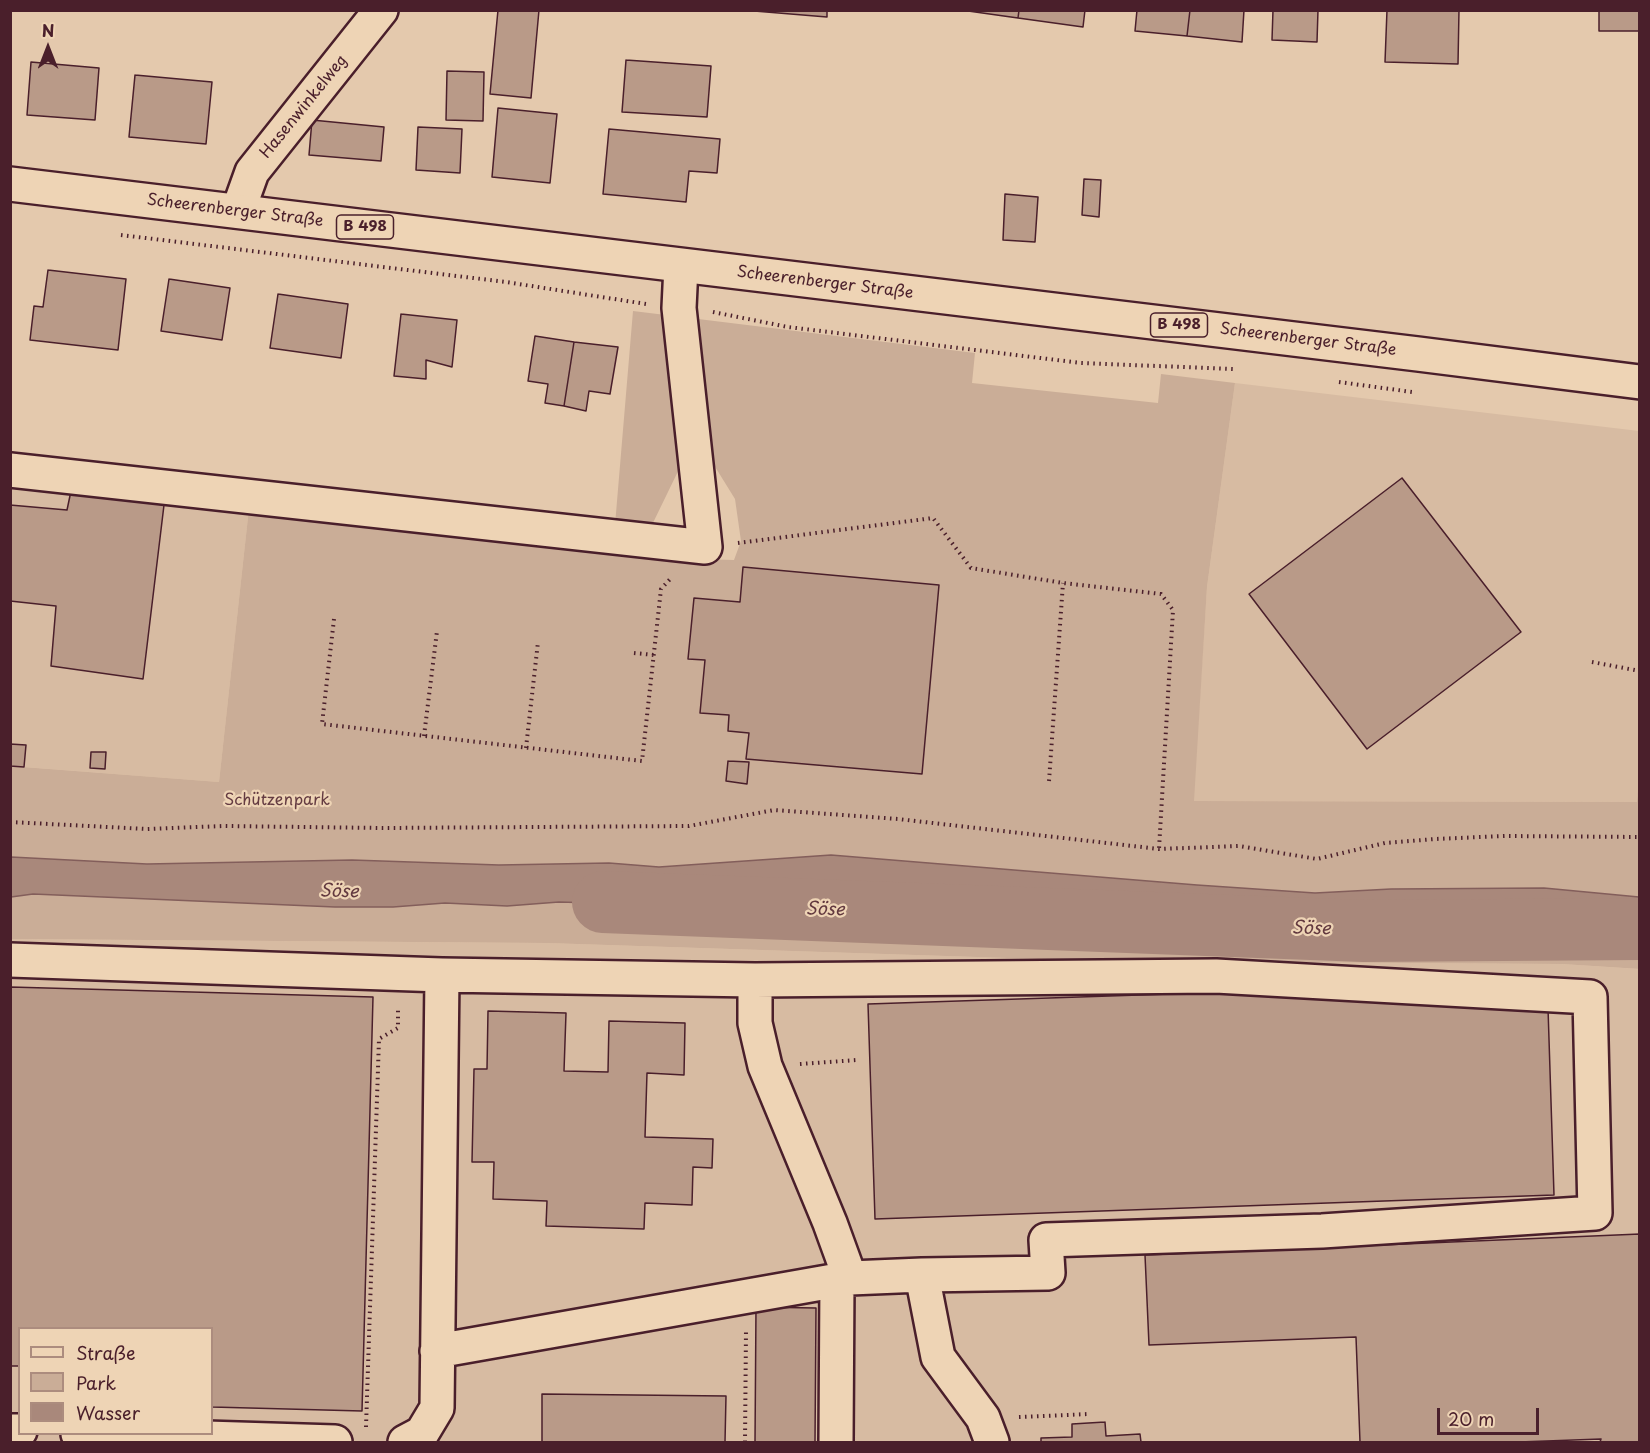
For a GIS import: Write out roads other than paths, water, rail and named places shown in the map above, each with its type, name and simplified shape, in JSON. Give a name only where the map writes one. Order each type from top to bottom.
[{"type":"main road","name":"Hasenwinkelweg","points":[[238,211],[252,172],[381,10]]},
{"type":"main road","name":"Scheerenberger Straße","points":[[10,184],[1640,382]]},
{"type":"main road","points":[[10,470],[705,548],[679,308],[681,266]]},
{"type":"main road","points":[[10,960],[399,974],[755,980],[1216,976],[1590,998],[1595,1213],[1322,1231],[1046,1240],[1048,1273],[844,1279],[436,1351]]},
{"type":"main road","points":[[405,1443],[422,1433],[436,1408],[442,975]]},
{"type":"main road","points":[[755,980],[755,1023],[765,1066],[830,1223],[844,1279],[836,1443]]},
{"type":"main road","points":[[922,1275],[938,1357],[987,1430]]},
{"type":"main road","points":[[107,1435],[335,1443]]},
{"type":"water","points":[[831,855],[1315,893],[1391,889],[1544,888],[1639,897],[1639,931],[1384,930],[1046,921],[973,914],[559,902],[507,906],[445,903],[393,907],[335,907],[33,894],[11,897],[11,857],[147,864],[352,860],[499,865],[609,863],[659,867]]},
{"type":"waterway","name":"Söse","points":[[603,902],[1364,931],[1640,929]]},
{"type":"park label","name":"Schützenpark","points":[[277,801]]}]
